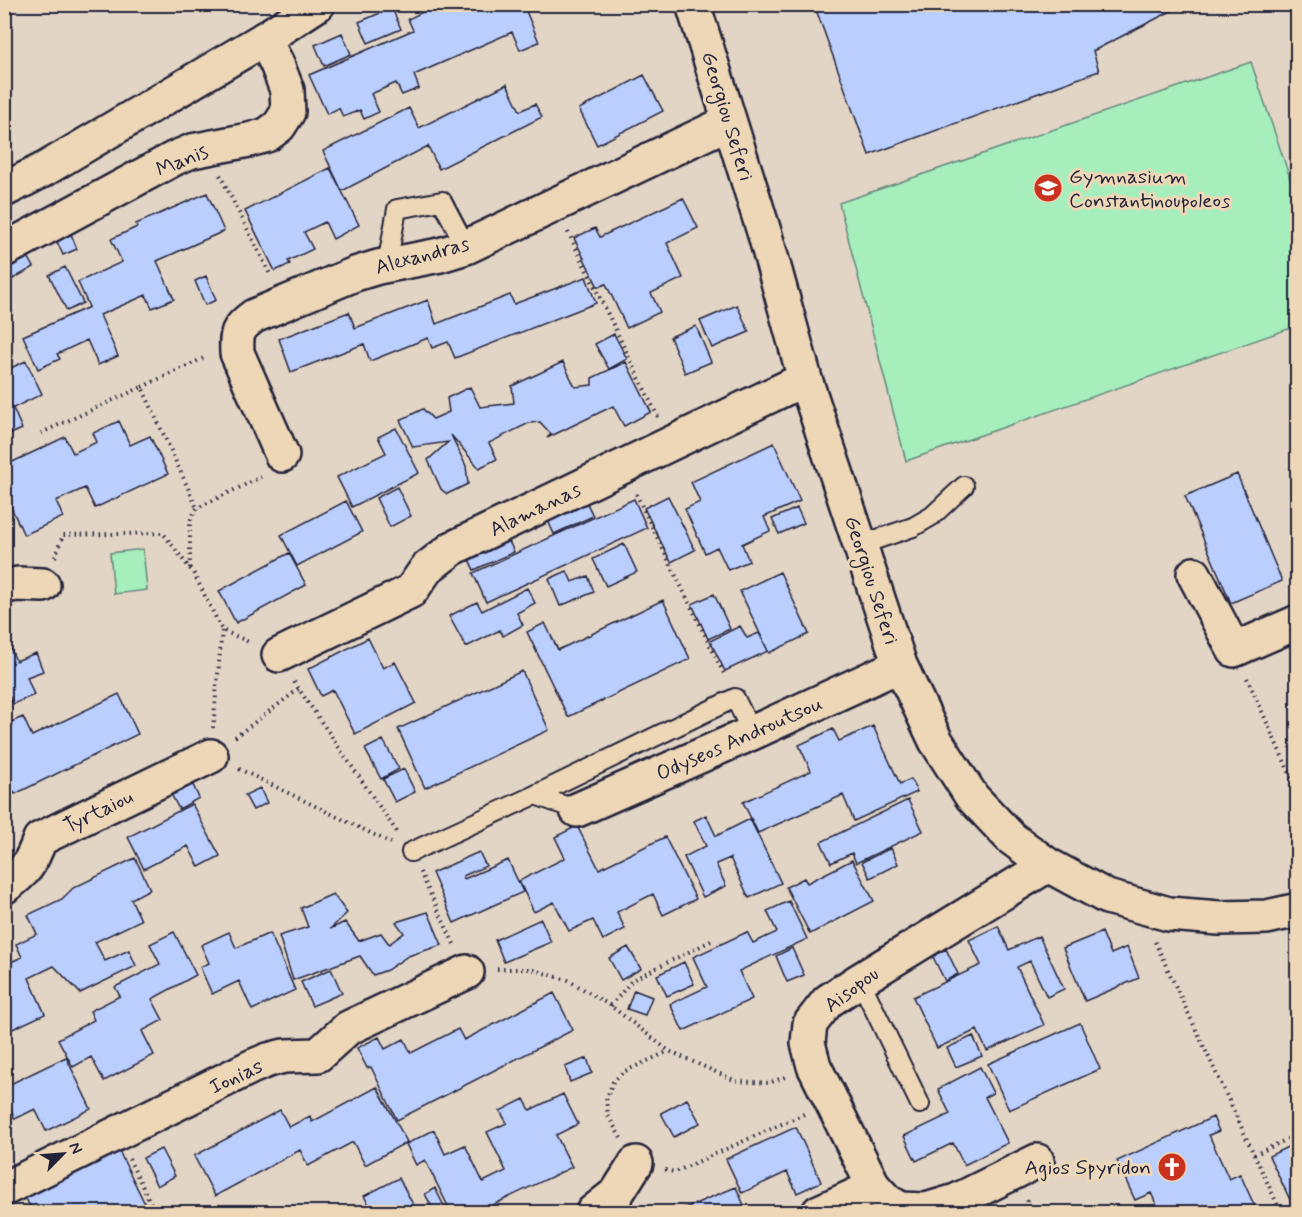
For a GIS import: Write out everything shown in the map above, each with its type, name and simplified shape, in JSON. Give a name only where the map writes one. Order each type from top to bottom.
[{"type":"street","points":[[4,190],[45,169],[264,39],[318,4]]},
{"type":"street","name":"Georgiou Seferi","points":[[693,4],[765,235],[805,380],[900,665],[936,741],[972,797],[1011,838],[1048,865],[1107,897],[1169,914],[1219,918],[1267,917],[1298,910]]},
{"type":"street","name":"Manis","points":[[4,250],[175,158],[192,151],[267,135],[279,126],[288,112],[287,90],[264,39]]},
{"type":"street","name":"Alexandras","points":[[237,353],[237,337],[243,324],[254,316],[355,273],[440,255],[466,247],[729,122]]},
{"type":"street","points":[[237,353],[275,464]]},
{"type":"street","name":"Alamanas","points":[[279,656],[411,591],[427,568],[453,548],[805,380]]},
{"type":"street","points":[[1194,574],[1234,650],[1298,622]]},
{"type":"street","points":[[4,586],[43,585]]},
{"type":"street","name":"Odyseos Androutsou","points":[[577,810],[900,665]]},
{"type":"street","name":"Tyrtaiou","points":[[4,887],[26,869],[33,859],[40,839],[210,756]]},
{"type":"street","name":"Aisopou","points":[[1037,1161],[956,1201],[926,1210],[901,1209],[886,1201],[874,1187],[814,1066],[808,1043],[810,1024],[828,1001],[1048,865]]},
{"type":"street","name":"Ionias","points":[[4,1189],[268,1060],[284,1056],[318,1055],[348,1028],[467,972]]},
{"type":"street","points":[[593,1212],[617,1193],[636,1162]]},
{"type":"street","points":[[819,1212],[874,1187]]},
{"type":"lane","points":[[387,265],[397,209],[442,201],[466,247]]},
{"type":"lane","points":[[860,544],[913,526],[932,516],[964,486]]},
{"type":"lane","points":[[411,852],[735,698],[752,733]]},
{"type":"lane","points":[[535,795],[577,810]]},
{"type":"lane","points":[[860,980],[921,1104]]},
{"type":"path","points":[[206,148],[285,303]]},
{"type":"path","points":[[555,204],[645,392]]},
{"type":"path","points":[[41,434],[219,351],[237,353]]},
{"type":"path","points":[[142,387],[196,508]]},
{"type":"path","points":[[190,569],[190,521],[196,508],[275,464]]},
{"type":"path","points":[[622,467],[735,698]]},
{"type":"path","points":[[43,585],[63,536],[163,533],[190,569],[222,630],[210,756]]},
{"type":"path","points":[[222,630],[279,656],[299,690],[411,852],[467,972],[507,968],[530,969],[568,980],[611,1006],[669,1051],[736,1081],[769,1083],[814,1066]]},
{"type":"path","points":[[1234,650],[1298,792]]},
{"type":"path","points":[[210,756],[299,690]]},
{"type":"path","points":[[210,756],[411,852]]},
{"type":"path","points":[[1138,906],[1281,1212]]},
{"type":"path","points":[[611,1006],[632,980],[715,939]]},
{"type":"path","points":[[669,1051],[623,1072],[613,1083],[606,1100],[608,1116],[636,1162],[675,1172],[831,1101]]},
{"type":"path","points":[[117,1134],[155,1212]]},
{"type":"path","points":[[1254,1155],[1298,1134]]},
{"type":"green space","points":[[1251,62],[1297,199],[1297,326],[906,461],[839,203]]},
{"type":"green space","points":[[143,549],[147,590],[114,594],[110,553]]},
{"type":"building","points":[[427,4],[523,4],[539,42],[520,50],[512,32],[414,75],[419,88],[402,95],[396,83],[371,94],[379,112],[364,119],[360,110],[343,117],[339,108],[327,114],[309,75],[413,30],[408,19],[429,9]]},
{"type":"building","points":[[814,4],[1185,4],[1093,51],[1099,71],[869,155]]},
{"type":"building","points":[[392,8],[401,29],[368,43],[359,22]]},
{"type":"building","points":[[342,33],[351,54],[324,66],[315,45]]},
{"type":"building","points":[[644,75],[663,111],[597,145],[579,109]]},
{"type":"building","points":[[507,84],[520,111],[535,104],[542,117],[439,169],[428,146],[342,191],[323,151],[409,108],[419,128]]},
{"type":"building","points":[[330,168],[359,225],[333,239],[325,222],[304,232],[313,249],[288,261],[290,264],[275,271],[245,211]]},
{"type":"building","points":[[207,193],[224,231],[157,261],[174,299],[152,308],[146,295],[100,315],[118,356],[98,365],[87,340],[57,354],[60,359],[38,369],[23,336],[89,307],[78,282],[122,262],[111,239],[137,227],[136,224]]},
{"type":"building","points":[[683,198],[698,228],[667,243],[683,278],[651,293],[660,312],[627,328],[606,284],[598,287],[574,238],[595,228],[600,237]]},
{"type":"building","points":[[69,229],[77,249],[63,255],[54,235]]},
{"type":"building","points":[[26,253],[34,267],[13,279],[5,265]]},
{"type":"building","points":[[65,267],[83,303],[67,311],[49,275]]},
{"type":"building","points":[[206,276],[216,300],[205,305],[195,281]]},
{"type":"building","points":[[586,277],[596,303],[455,358],[448,342],[432,348],[428,338],[370,361],[364,344],[291,372],[279,339],[349,312],[355,328],[428,300],[436,324],[510,295],[514,304]]},
{"type":"building","points":[[737,305],[749,332],[712,348],[700,321]]},
{"type":"building","points":[[696,326],[711,362],[685,373],[670,337]]},
{"type":"building","points":[[614,334],[627,359],[609,369],[595,344]]},
{"type":"building","points":[[26,361],[42,394],[13,408],[22,429],[4,437],[4,371]]},
{"type":"building","points":[[563,362],[575,387],[592,385],[592,378],[626,362],[651,412],[624,426],[613,406],[547,438],[551,434],[540,422],[529,423],[489,443],[497,459],[479,468],[451,435],[466,466],[468,484],[447,494],[441,489],[428,460],[448,442],[413,447],[400,420],[423,409],[433,419],[449,412],[447,398],[470,387],[480,407],[514,403],[512,386]]},
{"type":"building","points":[[119,421],[130,445],[150,436],[168,474],[95,508],[85,488],[56,501],[63,517],[24,535],[4,492],[4,466],[65,437],[73,453],[97,442],[93,433]]},
{"type":"building","points":[[396,428],[419,473],[352,507],[337,477],[386,453],[378,437]]},
{"type":"building","points":[[774,443],[800,501],[764,517],[770,531],[742,544],[749,561],[728,570],[717,547],[705,553],[685,509],[700,502],[691,482]]},
{"type":"building","points":[[1237,474],[1282,581],[1231,603],[1185,496]]},
{"type":"building","points":[[397,487],[411,516],[390,527],[376,498]]},
{"type":"building","points":[[668,496],[695,550],[671,562],[644,508]]},
{"type":"building","points":[[584,497],[593,516],[554,534],[545,514]]},
{"type":"building","points":[[634,499],[647,528],[486,602],[473,573]]},
{"type":"building","points":[[346,501],[362,532],[297,566],[281,535]]},
{"type":"building","points":[[797,508],[804,523],[779,534],[772,519]]},
{"type":"building","points":[[506,535],[514,552],[474,570],[466,553]]},
{"type":"building","points":[[624,544],[637,572],[606,586],[593,559]]},
{"type":"building","points":[[289,553],[306,585],[236,623],[219,591]]},
{"type":"building","points":[[567,571],[572,582],[588,576],[594,592],[560,606],[549,579]]},
{"type":"building","points":[[780,572],[809,634],[769,653],[740,591]]},
{"type":"building","points":[[527,588],[535,603],[517,613],[523,625],[503,636],[500,630],[466,647],[449,616],[477,602],[482,611]]},
{"type":"building","points":[[714,594],[730,629],[708,639],[692,604]]},
{"type":"building","points":[[663,600],[690,659],[568,717],[527,632],[545,623],[558,650]]},
{"type":"building","points":[[740,626],[747,638],[759,633],[768,651],[725,671],[710,641]]},
{"type":"building","points":[[4,633],[16,661],[36,653],[43,671],[27,677],[34,695],[13,704],[4,685]]},
{"type":"building","points":[[368,638],[383,668],[395,662],[416,703],[355,734],[333,690],[321,696],[308,669]]},
{"type":"building","points":[[522,671],[549,730],[425,788],[398,729]]},
{"type":"building","points":[[119,694],[138,734],[15,794],[4,775],[4,725],[23,717],[32,736]]},
{"type":"building","points":[[873,726],[900,784],[911,779],[917,792],[854,821],[843,795],[758,833],[743,802],[811,771],[799,745],[833,729],[839,741]]},
{"type":"building","points":[[383,740],[399,769],[381,779],[365,749]]},
{"type":"building","points":[[404,769],[415,792],[395,802],[383,779]]},
{"type":"building","points":[[192,783],[199,798],[179,809],[171,794]]},
{"type":"building","points":[[260,788],[267,803],[253,810],[245,795]]},
{"type":"building","points":[[908,800],[923,831],[856,863],[852,853],[831,863],[821,842]]},
{"type":"building","points":[[192,804],[220,856],[199,867],[188,846],[144,869],[128,837]]},
{"type":"building","points":[[706,815],[716,836],[750,819],[781,883],[749,898],[730,858],[716,864],[726,886],[703,897],[684,857],[706,846],[694,821]]},
{"type":"building","points":[[577,826],[599,869],[665,837],[696,899],[663,915],[653,894],[617,912],[625,929],[603,940],[593,920],[569,931],[554,902],[534,912],[519,881],[565,858],[555,837]]},
{"type":"building","points":[[891,848],[898,864],[870,878],[862,862]]},
{"type":"building","points":[[479,852],[486,866],[463,876],[464,879],[508,860],[523,892],[454,923],[432,873]]},
{"type":"building","points":[[135,858],[150,889],[131,899],[141,920],[95,942],[105,961],[129,950],[136,966],[80,993],[54,966],[29,978],[45,1014],[4,1033],[4,965],[22,957],[16,944],[37,934],[28,915],[62,899],[73,888]]},
{"type":"building","points":[[852,860],[874,901],[810,934],[786,887],[804,878],[807,883]]},
{"type":"building","points":[[333,894],[347,913],[330,929],[345,922],[359,941],[381,933],[389,944],[404,933],[396,922],[428,912],[442,945],[408,956],[387,970],[373,975],[360,956],[293,980],[279,936],[308,927],[301,908]]},
{"type":"building","points":[[789,901],[807,939],[739,971],[752,999],[683,1031],[670,1004],[707,987],[693,957],[747,932],[753,943],[777,932],[767,911]]},
{"type":"building","points":[[541,919],[551,942],[504,962],[495,940]]},
{"type":"building","points":[[998,926],[1009,950],[1039,936],[1064,989],[1047,997],[1030,961],[1017,967],[1044,1025],[987,1051],[977,1030],[937,1048],[913,997],[981,965],[969,940]]},
{"type":"building","points":[[174,932],[196,975],[152,999],[163,1020],[142,1031],[154,1055],[104,1081],[91,1057],[73,1067],[58,1039],[94,1020],[90,1011],[120,996],[115,987],[160,964],[150,944]]},
{"type":"building","points":[[229,932],[236,948],[270,933],[295,990],[252,1010],[239,981],[212,994],[200,967],[209,963],[201,945]]},
{"type":"building","points":[[1102,932],[1111,954],[1127,947],[1139,978],[1085,1001],[1063,948]]},
{"type":"building","points":[[628,947],[641,969],[621,980],[609,958]]},
{"type":"building","points":[[792,948],[804,975],[787,982],[776,956]]},
{"type":"building","points":[[946,949],[958,974],[945,981],[932,955]]},
{"type":"building","points":[[684,962],[694,984],[667,996],[657,975]]},
{"type":"building","points":[[331,969],[342,993],[312,1006],[301,982]]},
{"type":"building","points":[[634,990],[652,997],[645,1015],[627,1009]]},
{"type":"building","points":[[554,993],[573,1030],[397,1120],[371,1067],[367,1068],[357,1048],[379,1037],[385,1049],[404,1039],[411,1053],[458,1029],[464,1040]]},
{"type":"building","points":[[1080,1023],[1100,1069],[1009,1110],[988,1064]]},
{"type":"building","points":[[973,1036],[982,1056],[956,1067],[947,1048]]},
{"type":"building","points":[[66,1057],[91,1109],[46,1131],[35,1109],[15,1119],[8,1104],[4,1106],[4,1087]]},
{"type":"building","points":[[587,1058],[592,1073],[570,1082],[565,1067]]},
{"type":"building","points":[[980,1067],[993,1093],[985,1097],[1008,1143],[964,1165],[953,1143],[916,1161],[904,1136],[950,1114],[938,1089]]},
{"type":"building","points":[[377,1087],[407,1142],[365,1165],[353,1142],[308,1166],[300,1150],[215,1196],[194,1156],[280,1110],[289,1127],[310,1116],[312,1122]]},
{"type":"building","points":[[563,1094],[578,1124],[556,1135],[572,1167],[478,1212],[451,1212],[425,1160],[416,1165],[406,1144],[434,1130],[445,1154],[465,1145],[483,1182],[506,1171],[487,1132],[507,1123],[500,1111],[524,1099],[530,1110]]},
{"type":"building","points":[[687,1099],[700,1123],[674,1137],[661,1113]]},
{"type":"building","name":"Agios Spyridon","points":[[1213,1117],[1219,1131],[1209,1135],[1229,1179],[1240,1174],[1256,1209],[1248,1212],[1148,1212],[1158,1208],[1151,1193],[1135,1200],[1117,1161]]},
{"type":"building","points":[[796,1127],[821,1182],[797,1193],[787,1172],[742,1193],[726,1159]]},
{"type":"building","points":[[1298,1142],[1298,1212],[1296,1212],[1269,1156]]},
{"type":"building","points":[[117,1147],[149,1212],[33,1212],[23,1193]]},
{"type":"building","points":[[161,1149],[175,1176],[157,1186],[143,1158]]},
{"type":"building","points":[[399,1178],[417,1212],[373,1212],[364,1196]]},
{"type":"building","points":[[736,1187],[747,1212],[675,1212]]},
{"type":"building","points":[[435,1188],[447,1212],[420,1212],[432,1207],[425,1194]]},
{"type":"place","name":"Gymnasium Constantinoupoleos","points":[[1048,188]]},
{"type":"place","name":"Agios Spyridon","points":[[1172,1167]]}]
